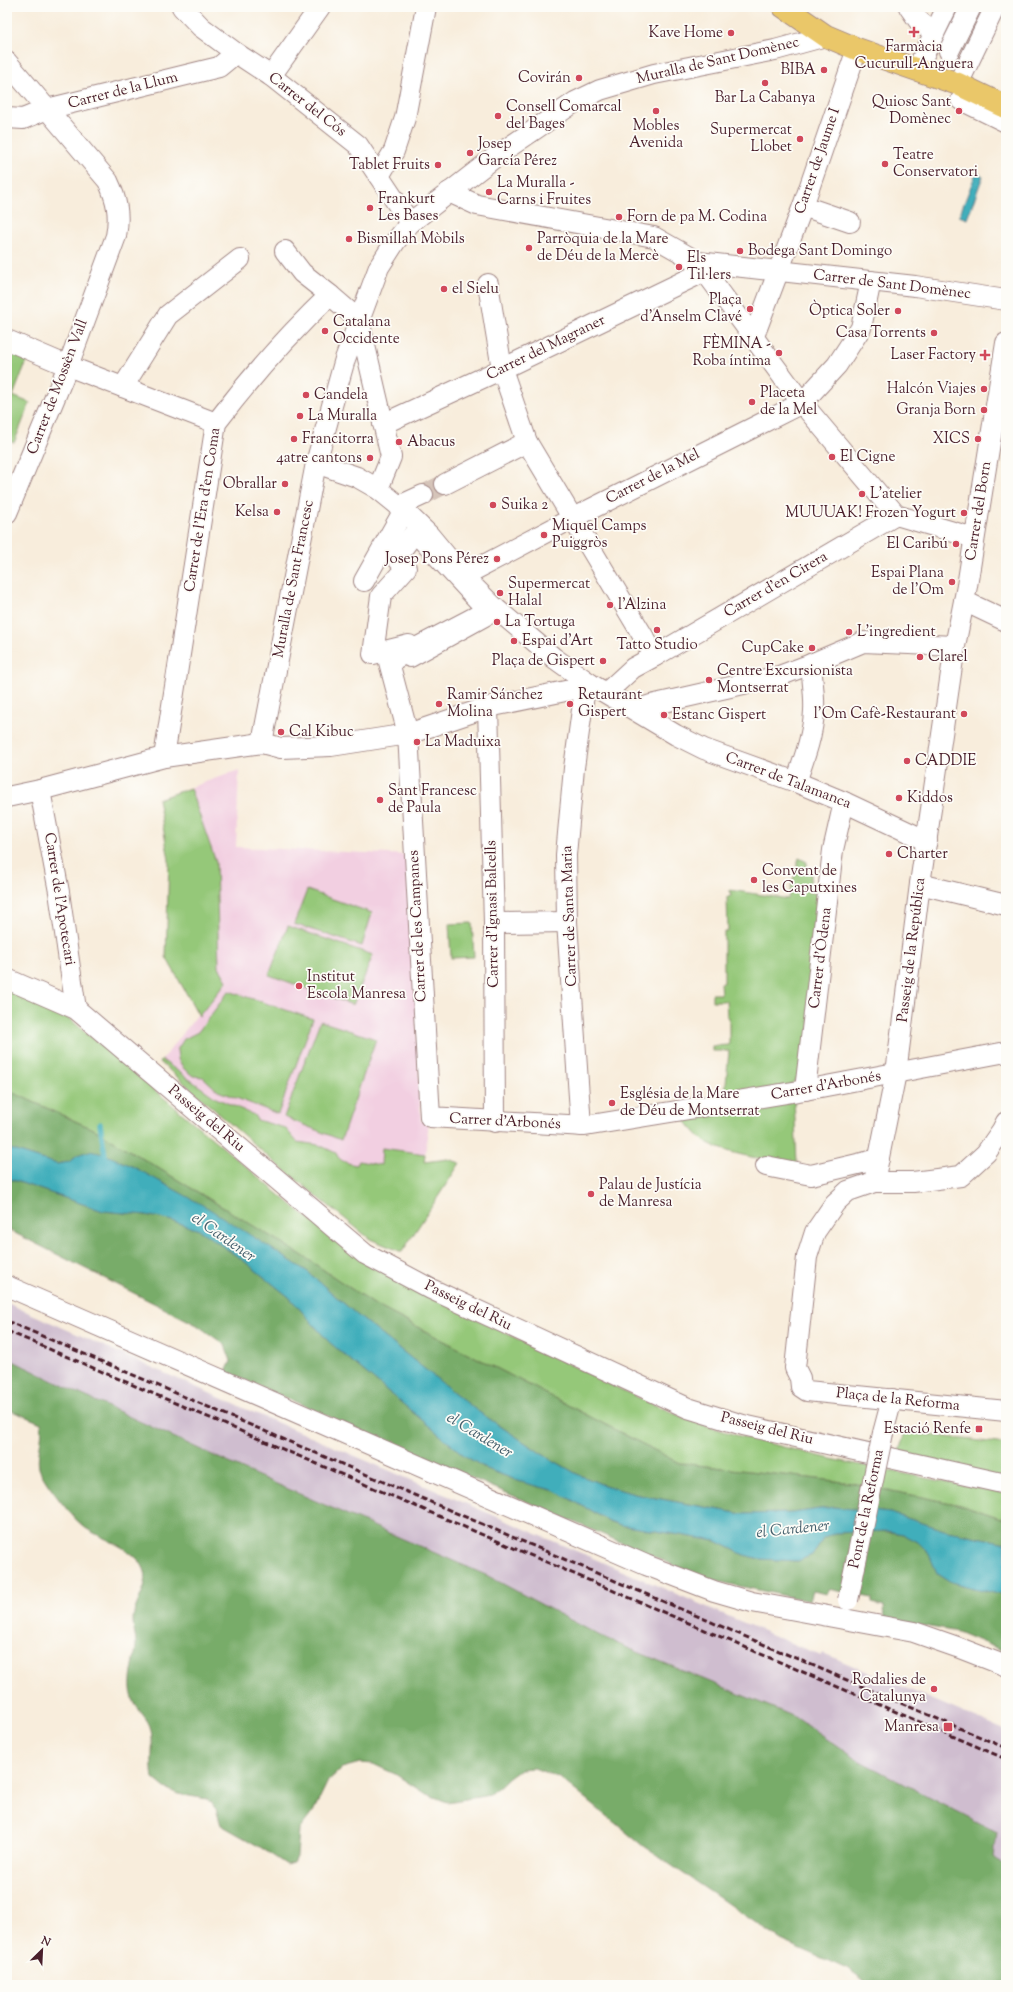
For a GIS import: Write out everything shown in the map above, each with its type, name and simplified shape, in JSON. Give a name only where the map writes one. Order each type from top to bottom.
[{"type":"main road","points":[[784,7],[826,36],[857,49],[917,69],[959,92],[1006,107]]},
{"type":"street","name":"Carrer del Cós","points":[[182,7],[201,27],[236,53],[271,76],[358,145],[410,223]]},
{"type":"street","points":[[271,76],[320,7]]},
{"type":"street","points":[[379,176],[394,151],[405,118],[426,7]]},
{"type":"street","points":[[909,7],[918,20],[934,33]]},
{"type":"street","points":[[917,69],[947,7]]},
{"type":"street","points":[[949,51],[971,7]]},
{"type":"street","points":[[995,7],[959,92],[1006,122]]},
{"type":"street","name":"Muralla de Sant Domènec","points":[[449,192],[575,102],[600,90],[654,74],[775,50],[826,36]]},
{"type":"street","name":"Carrer de Jaume I","points":[[777,272],[803,206],[857,49]]},
{"type":"street","name":"Carrer de la Llum","points":[[7,118],[23,119],[47,109],[219,67],[236,53]]},
{"type":"street","name":"Carrer de Mossèn Vall","points":[[7,62],[108,181],[115,196],[119,222],[116,236],[106,259],[68,366],[7,513]]},
{"type":"street","points":[[449,192],[477,205],[654,237],[698,262],[777,272],[754,336]]},
{"type":"street","name":"Muralla de Sant Francesc","points":[[262,743],[316,463],[345,359],[379,267],[395,242],[410,223],[449,192]]},
{"type":"street","points":[[803,206],[850,222]]},
{"type":"street","points":[[285,251],[302,273],[359,320],[391,457],[378,489]]},
{"type":"street","points":[[123,387],[168,315],[240,259]]},
{"type":"street","points":[[698,262],[802,403],[896,515],[974,538]]},
{"type":"street","name":"Carrer del Magraner","points":[[383,424],[502,369],[695,276],[698,262]]},
{"type":"street","name":"Carrer de Sant Domènec","points":[[777,272],[871,282],[1006,300]]},
{"type":"street","points":[[802,403],[836,365],[861,328],[871,282]]},
{"type":"street","points":[[488,284],[502,369],[527,442],[655,656]]},
{"type":"street","name":"Carrer de l'Era d'en Coma","points":[[164,757],[216,424],[249,380],[300,323],[330,295]]},
{"type":"street","points":[[7,340],[68,366],[216,424]]},
{"type":"street","name":"Carrer del Born","points":[[955,646],[1005,351]]},
{"type":"street","name":"Carrer de la Mel","points":[[464,576],[573,518],[802,403]]},
{"type":"street","points":[[445,484],[527,442]]},
{"type":"street","points":[[316,463],[357,477],[378,489],[402,508],[429,535],[491,609]]},
{"type":"street","points":[[364,581],[402,508],[422,495]]},
{"type":"street","name":"Carrer d'en Cirera","points":[[607,692],[633,668],[896,515]]},
{"type":"street","points":[[415,532],[491,609],[410,652],[409,645],[373,654],[381,596],[406,568],[396,558],[415,532]]},
{"type":"street","points":[[965,593],[1006,621]]},
{"type":"street","name":"Carrer de Talamanca","points":[[491,609],[589,683],[645,712],[676,735],[704,748],[796,782],[844,802],[927,841]]},
{"type":"street","points":[[645,712],[778,676],[863,642],[955,646]]},
{"type":"street","name":"Passeig de la República","points":[[874,1182],[896,1073],[920,884],[955,646]]},
{"type":"street","name":"Carrer de les Campanes","points":[[410,652],[389,662],[408,734],[430,1117]]},
{"type":"street","points":[[796,782],[809,744],[813,723],[814,709],[811,664]]},
{"type":"street","points":[[7,797],[40,790],[164,757],[262,743],[281,748],[331,746],[408,734],[488,707],[574,690],[589,683]]},
{"type":"street","name":"Carrer de Santa Maria","points":[[581,1126],[568,922],[566,854],[574,768],[584,695],[589,683]]},
{"type":"street","name":"Carrer d'Ignasi Balcells","points":[[488,707],[494,923],[495,1122]]},
{"type":"street","name":"Carrer de l'Apotecari","points":[[40,790],[59,892],[76,1009]]},
{"type":"street","name":"Carrer d'Òdena","points":[[805,1090],[833,850],[844,802]]},
{"type":"street","points":[[920,884],[1006,905]]},
{"type":"street","points":[[494,923],[568,922]]},
{"type":"street","name":"Passeig del Riu","points":[[7,979],[76,1009],[365,1254],[431,1289],[688,1408],[743,1425],[1006,1484]]},
{"type":"street","name":"Carrer d'Arbonés","points":[[430,1117],[581,1126],[805,1090],[1006,1052]]},
{"type":"street","name":"Plaça de la Reforma","points":[[1006,1122],[986,1153],[961,1176],[913,1182],[874,1182],[848,1191],[838,1200],[815,1232],[807,1257],[795,1368],[800,1378],[803,1390],[1006,1411]]},
{"type":"street","points":[[766,1166],[811,1176],[879,1159]]},
{"type":"street","points":[[7,1286],[646,1565],[714,1591],[752,1602],[914,1632],[1006,1666]]},
{"type":"street","name":"Pont de la Reforma","points":[[844,1619],[883,1434],[892,1399]]},
{"type":"shaded area","name":"Institut Escola Manresa","points":[[239,770],[236,847],[409,855],[421,1121],[429,1122],[425,1154],[383,1148],[382,1165],[358,1161],[356,1165],[343,1161],[337,1157],[336,1153],[319,1145],[297,1142],[285,1128],[257,1120],[254,1115],[216,1098],[162,1060],[198,1014],[166,957],[169,860],[158,799]]},
{"type":"shaded area","points":[[7,1303],[241,1407],[821,1656],[823,1653],[1006,1731],[1006,1867],[858,1760],[795,1717],[606,1639],[488,1576],[249,1472],[78,1393],[7,1358]]},
{"type":"green space","points":[[7,352],[27,360],[13,396],[30,403],[14,443],[7,440]]},
{"type":"green space","points":[[190,788],[216,862],[219,967],[227,981],[199,1016],[166,957],[169,860],[158,799]]},
{"type":"green space","points":[[799,858],[807,862],[805,872],[812,873],[808,892],[823,895],[805,1069],[791,1085],[725,1095],[729,1051],[712,1051],[712,1046],[729,1045],[729,1017],[727,1017],[726,1001],[712,1001],[712,994],[721,994],[720,983],[724,983],[724,932],[728,932],[727,897],[731,896],[730,890],[788,899]]},
{"type":"green space","points":[[307,890],[372,913],[362,946],[294,924]]},
{"type":"green space","points":[[472,923],[474,957],[451,958],[449,924]]},
{"type":"green space","points":[[288,926],[373,955],[353,1005],[269,975]]},
{"type":"green space","points":[[7,989],[25,996],[71,1020],[294,1207],[370,1266],[626,1392],[689,1420],[736,1435],[831,1459],[1006,1494],[1006,1520],[966,1506],[852,1483],[679,1463],[375,1305],[303,1256],[97,1131],[7,1090]]},
{"type":"green space","points":[[229,991],[313,1019],[278,1114],[218,1091],[203,1077],[193,1076],[184,1069],[178,1059],[177,1050],[184,1039],[198,1032]]},
{"type":"green space","points":[[320,1021],[376,1039],[341,1140],[284,1117]]},
{"type":"green space","points":[[162,1060],[216,1098],[254,1115],[257,1120],[285,1128],[297,1142],[319,1145],[336,1153],[339,1158],[347,1163],[356,1165],[358,1161],[381,1165],[382,1148],[425,1154],[424,1162],[448,1159],[460,1163],[402,1252],[370,1239],[272,1160],[160,1062]]},
{"type":"green space","points":[[7,1090],[97,1131],[303,1256],[375,1305],[679,1463],[852,1483],[966,1506],[1006,1520],[1006,1543],[948,1531],[890,1513],[834,1507],[792,1513],[742,1514],[634,1494],[601,1484],[577,1474],[542,1454],[476,1410],[357,1315],[308,1272],[169,1186],[104,1154],[77,1155],[69,1162],[57,1164],[7,1148]]},
{"type":"green space","points":[[794,1097],[797,1164],[750,1157],[716,1147],[703,1140],[682,1117]]},
{"type":"green space","points":[[7,1178],[103,1211],[146,1215],[169,1220],[199,1230],[244,1261],[289,1297],[329,1342],[465,1456],[487,1469],[521,1482],[556,1491],[609,1521],[620,1525],[716,1541],[744,1555],[760,1559],[798,1561],[812,1555],[823,1539],[834,1533],[881,1531],[903,1534],[918,1542],[929,1552],[937,1573],[951,1582],[1006,1596],[1006,1652],[958,1632],[885,1619],[884,1606],[872,1603],[872,1598],[828,1589],[827,1594],[813,1591],[810,1601],[706,1579],[226,1372],[231,1361],[225,1345],[197,1325],[7,1229]]},
{"type":"green space","points":[[7,1358],[78,1393],[249,1472],[488,1576],[606,1639],[795,1717],[858,1760],[997,1832],[994,1857],[1006,1867],[1006,1985],[869,1985],[847,1969],[781,1940],[643,1846],[560,1778],[534,1768],[520,1769],[490,1795],[447,1802],[424,1793],[395,1774],[373,1764],[360,1763],[342,1768],[328,1781],[313,1812],[299,1830],[297,1857],[294,1863],[287,1865],[260,1847],[221,1825],[216,1809],[207,1799],[178,1794],[165,1788],[153,1778],[150,1726],[137,1707],[131,1692],[136,1645],[133,1621],[136,1608],[144,1588],[146,1575],[144,1569],[140,1562],[127,1550],[87,1529],[75,1519],[46,1482],[41,1474],[38,1462],[42,1434],[41,1423],[7,1409]]},
{"type":"green space","points":[[905,1432],[1006,1444],[1006,1479],[898,1455]]},
{"type":"water","points":[[976,173],[983,176],[967,219],[959,216]]},
{"type":"water","name":"el Cardener","points":[[7,1148],[57,1164],[69,1162],[77,1155],[89,1151],[104,1154],[132,1166],[208,1208],[308,1272],[357,1315],[476,1410],[542,1454],[577,1474],[601,1484],[634,1494],[742,1514],[792,1513],[834,1507],[890,1513],[948,1531],[1006,1543],[1006,1596],[951,1582],[937,1573],[928,1552],[918,1542],[903,1534],[887,1531],[834,1533],[823,1539],[812,1555],[798,1561],[760,1559],[744,1555],[716,1541],[620,1525],[609,1521],[556,1491],[521,1482],[487,1469],[465,1456],[329,1342],[289,1297],[244,1261],[199,1230],[169,1220],[146,1215],[103,1211],[7,1178]]},
{"type":"waterway","points":[[100,1124],[106,1161]]},
{"type":"tunnel","points":[[423,495],[445,484]]},
{"type":"railway","points":[[7,1321],[1006,1748]]},
{"type":"railway","points":[[7,1331],[1006,1759]]},
{"type":"place","name":"Farmàcia Cucurull-Anguera","points":[[914,32]]},
{"type":"place","name":"Kave Home","points":[[731,33]]},
{"type":"place","name":"BIBA","points":[[824,70]]},
{"type":"place","name":"Covirán","points":[[579,78]]},
{"type":"place","name":"Bar La Cabanya","points":[[765,83]]},
{"type":"place","name":"Mobles Avenida","points":[[656,111]]},
{"type":"place","name":"Quiosc Sant Domènec","points":[[959,111]]},
{"type":"place","name":"Consell Comarcal del Bages","points":[[498,116]]},
{"type":"place","name":"Supermercat Llobet","points":[[800,139]]},
{"type":"place","name":"Josep García Pérez","points":[[470,153]]},
{"type":"place","name":"Teatre Conservatori","points":[[885,164]]},
{"type":"place","name":"Tablet Fruits","points":[[438,165]]},
{"type":"place","name":"La Muralla - Carns i Fruites","points":[[489,192]]},
{"type":"place","name":"Frankurt Les Bases","points":[[370,208]]},
{"type":"place","name":"Forn de pa M. Codina","points":[[619,217]]},
{"type":"place","name":"Bismillah Mòbils","points":[[349,239]]},
{"type":"place","name":"Parròquia de la Mare de Déu de la Mercè","points":[[529,248]]},
{"type":"place","name":"Bodega Sant Domingo","points":[[740,251]]},
{"type":"place","name":"Els Til·lers","points":[[679,267]]},
{"type":"place","name":"el Sielu","points":[[444,289]]},
{"type":"place","name":"Plaça d'Anselm Clavé","points":[[750,309]]},
{"type":"place","name":"Òptica Soler","points":[[898,311]]},
{"type":"place","name":"Catalana Occidente","points":[[325,331]]},
{"type":"place","name":"Casa Torrents","points":[[934,333]]},
{"type":"place","name":"FÈMINA - Roba íntima","points":[[779,353]]},
{"type":"place","name":"Laser Factory","points":[[985,355]]},
{"type":"place","name":"Halcón Viajes","points":[[984,389]]},
{"type":"place","name":"Candela","points":[[306,395]]},
{"type":"place","name":"Placeta de la Mel","points":[[752,402]]},
{"type":"place","name":"Granja Born","points":[[984,410]]},
{"type":"place","name":"La Muralla","points":[[300,416]]},
{"type":"place","name":"Francitorra","points":[[294,439]]},
{"type":"place","name":"XICS","points":[[978,439]]},
{"type":"place","name":"Abacus","points":[[399,442]]},
{"type":"place","name":"El Cigne","points":[[832,457]]},
{"type":"place","name":"4atre cantons","points":[[370,458]]},
{"type":"place","name":"Obrallar","points":[[285,484]]},
{"type":"place","name":"L'atelier","points":[[862,494]]},
{"type":"place","name":"Suika 2","points":[[493,505]]},
{"type":"place","name":"Kelsa","points":[[277,512]]},
{"type":"place","name":"MUUUAK! Frozen Yogurt","points":[[964,513]]},
{"type":"place","name":"Miquel Camps Puiggròs","points":[[544,535]]},
{"type":"place","name":"El Caribú","points":[[956,544]]},
{"type":"place","name":"Josep Pons Pérez","points":[[497,559]]},
{"type":"place","name":"Espai Plana de l'Om","points":[[952,582]]},
{"type":"place","name":"Supermercat Halal","points":[[500,593]]},
{"type":"place","name":"l'Alzina","points":[[610,605]]},
{"type":"place","name":"La Tortuga","points":[[497,622]]},
{"type":"place","name":"Tatto Studio","points":[[657,630]]},
{"type":"place","name":"L'ingredient","points":[[849,632]]},
{"type":"place","name":"Espai d'Art","points":[[514,641]]},
{"type":"place","name":"CupCake","points":[[812,648]]},
{"type":"place","name":"Clarel","points":[[920,657]]},
{"type":"place","name":"Plaça de Gispert","points":[[603,661]]},
{"type":"place","name":"Centre Excursionista Montserrat","points":[[709,680]]},
{"type":"place","name":"Ramir Sánchez Molina","points":[[439,704]]},
{"type":"place","name":"Retaurant Gispert","points":[[570,704]]},
{"type":"place","name":"l'Om Cafè-Restaurant","points":[[964,714]]},
{"type":"place","name":"Estanc Gispert","points":[[664,715]]},
{"type":"place","name":"Cal Kibuc","points":[[281,732]]},
{"type":"place","name":"La Maduixa","points":[[417,742]]},
{"type":"place","name":"CADDIE","points":[[907,761]]},
{"type":"place","name":"Kiddos","points":[[899,798]]},
{"type":"place","name":"Sant Francesc de Paula","points":[[380,800]]},
{"type":"place","name":"Charter","points":[[889,854]]},
{"type":"place","name":"Convent de les Caputxines","points":[[754,880]]},
{"type":"place","name":"Institut Escola Manresa","points":[[299,986]]},
{"type":"place","name":"Església de la Mare de Déu de Montserrat","points":[[612,1103]]},
{"type":"place","name":"Palau de Justícia de Manresa","points":[[591,1194]]},
{"type":"place","name":"Estació Renfe","points":[[979,1429]]},
{"type":"place","name":"Rodalies de Catalunya","points":[[934,1689]]},
{"type":"place","name":"Manresa","points":[[948,1727]]}]
